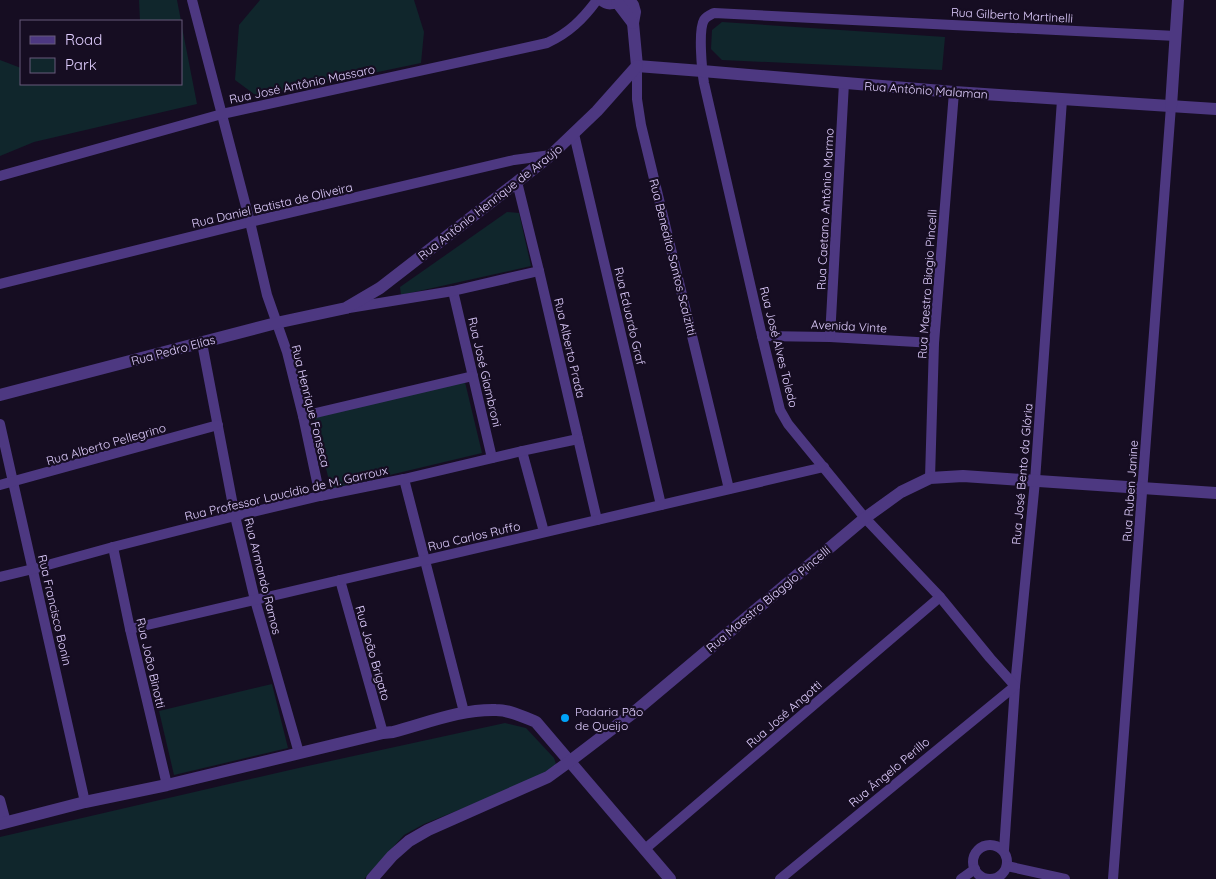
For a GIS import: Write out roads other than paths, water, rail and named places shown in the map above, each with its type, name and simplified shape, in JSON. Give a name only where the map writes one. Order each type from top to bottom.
[{"type":"street","name":"Rua Henrique Fonseca","points":[[192,0],[250,222],[266,295],[287,352],[320,496]]},
{"type":"street","name":"Rua José Antônio Massaro","points":[[0,176],[222,114],[547,43],[560,37],[575,26],[597,0]]},
{"type":"street","points":[[602,0],[611,4],[622,1]]},
{"type":"street","points":[[634,18],[641,0]]},
{"type":"street","points":[[1171,106],[1178,0]]},
{"type":"street","name":"Rua Benedito Santos Scalzitti","points":[[622,1],[634,18],[637,100],[641,125],[729,489]]},
{"type":"street","name":"Rua Gilberto Martinelli","points":[[702,25],[708,15],[714,13],[1176,36]]},
{"type":"street","name":"Rua José Alves Toledo","points":[[702,25],[702,70],[780,410],[788,424],[866,518],[940,597],[1015,686]]},
{"type":"street","name":"Rua Antônio Malaman","points":[[637,66],[954,92],[1216,109]]},
{"type":"street","name":"Rua Antônio Henrique de Araújo","points":[[380,288],[551,155],[597,112],[637,66]]},
{"type":"street","name":"Rua Caetano Antônio Marmo","points":[[830,337],[844,83]]},
{"type":"street","name":"Rua Maestro Biagio Pincelli","points":[[930,478],[934,343],[954,92]]},
{"type":"street","name":"Rua José Bento da Glória","points":[[1004,850],[1015,686],[1035,481],[1062,100]]},
{"type":"street","name":"Rua Ruben Janine","points":[[1113,879],[1171,106]]},
{"type":"street","name":"Rua Eduardo Graf","points":[[574,134],[661,505]]},
{"type":"street","name":"Rua Daniel Batista de Oliveira","points":[[0,284],[250,222],[514,160],[551,155]]},
{"type":"street","name":"Rua Alberto Prada","points":[[517,182],[597,520]]},
{"type":"street","name":"Rua Pedro Elías","points":[[0,395],[276,323],[346,308],[453,291],[539,271]]},
{"type":"street","name":"Rua Pedro Elías","points":[[346,308],[380,288]]},
{"type":"street","name":"Rua José Giambroni","points":[[453,291],[492,458]]},
{"type":"street","name":"Avenida Vinte","points":[[762,336],[830,337],[934,343]]},
{"type":"street","name":"Rua Armando Ramos","points":[[202,343],[235,516],[255,600],[299,753]]},
{"type":"street","points":[[303,416],[473,376]]},
{"type":"street","name":"Rua Francisco Bonin","points":[[0,424],[85,802]]},
{"type":"street","name":"Rua Alberto Pellegrino","points":[[0,485],[218,425]]},
{"type":"street","name":"Rua Professor Laucídio de M. Garroux","points":[[0,577],[235,516],[578,439]]},
{"type":"street","points":[[522,451],[544,532]]},
{"type":"street","name":"Rua Carlos Ruffo","points":[[130,629],[824,466]]},
{"type":"street","name":"Rua Maestro Biaggio Pincelli","points":[[372,879],[392,856],[409,841],[428,830],[548,777],[570,762],[633,713],[866,518],[901,492],[930,478],[963,476],[1216,494]]},
{"type":"street","points":[[404,479],[464,712]]},
{"type":"street","name":"Rua João Binotti","points":[[113,547],[130,629],[167,785]]},
{"type":"street","name":"Rua João Brigato","points":[[340,580],[383,733]]},
{"type":"street","name":"Rua José Angotti","points":[[645,849],[940,597]]},
{"type":"street","name":"Rua Ângelo Perillo","points":[[780,879],[1015,686]]},
{"type":"street","points":[[0,800],[3,823],[85,802],[167,785],[393,732],[464,712],[497,710],[518,714],[536,722],[670,879]]},
{"type":"street","points":[[1004,873],[1008,860],[1004,850],[994,844],[988,844],[978,849],[973,858],[975,869],[978,874],[988,879],[993,879],[1004,873],[1065,879]]},
{"type":"street","points":[[961,879],[975,869]]},
{"type":"place","name":"Padaria Pão de Queijo","points":[[565,718]]}]
